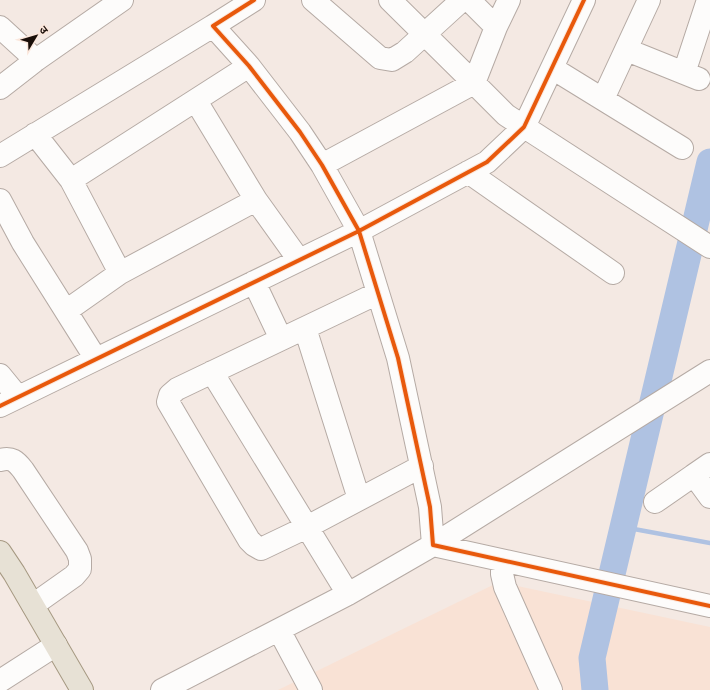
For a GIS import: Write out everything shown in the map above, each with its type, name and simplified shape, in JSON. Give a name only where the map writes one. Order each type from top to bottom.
[{"type":"main road","points":[[0,552],[33,605],[82,690]]},
{"type":"street","points":[[0,88],[36,60],[122,0]]},
{"type":"street","points":[[0,156],[254,0]]},
{"type":"street","points":[[390,0],[506,115],[707,245]]},
{"type":"street","points":[[323,3],[380,58],[392,60],[405,52],[462,0]]},
{"type":"street","points":[[469,0],[496,27]]},
{"type":"street","points":[[322,165],[474,83],[496,27],[509,0]]},
{"type":"street","points":[[0,375],[9,401],[359,231],[487,162],[524,127],[584,0]]},
{"type":"street","points":[[603,99],[650,0]]},
{"type":"street","points":[[627,50],[692,76],[708,0]]},
{"type":"street","points":[[0,26],[36,60]]},
{"type":"street","points":[[213,26],[249,66],[300,132],[322,165],[359,231],[398,358],[430,507],[433,545]]},
{"type":"street","points":[[71,180],[249,66]]},
{"type":"street","points":[[552,68],[682,148]]},
{"type":"street","points":[[196,101],[256,200],[299,260]]},
{"type":"street","points":[[35,134],[71,180],[120,273]]},
{"type":"street","points":[[468,172],[613,273]]},
{"type":"street","points":[[66,311],[120,273],[256,200]]},
{"type":"street","points":[[1,205],[23,243],[96,359]]},
{"type":"street","points":[[254,282],[281,339]]},
{"type":"street","points":[[378,292],[177,389],[170,395],[168,402],[249,540],[254,545],[261,548],[307,527],[422,466]]},
{"type":"street","points":[[305,328],[359,499]]},
{"type":"street","points":[[212,372],[348,594]]},
{"type":"street","points":[[162,690],[348,594],[433,545],[710,372]]},
{"type":"street","points":[[0,460],[6,458],[15,460],[78,551],[80,559],[80,569],[74,576],[33,605]]},
{"type":"street","points":[[655,502],[702,469],[710,497]]},
{"type":"street","points":[[433,545],[710,606]]},
{"type":"street","points":[[502,561],[502,574],[505,587],[551,690]]},
{"type":"street","points":[[279,630],[311,690]]},
{"type":"street","points":[[0,681],[56,645]]},
{"type":"shaded area","points":[[499,582],[710,627],[710,690],[278,690]]},
{"type":"waterway","points":[[595,690],[592,658],[710,162]]},
{"type":"waterway","points":[[623,527],[710,543]]},
{"type":"cycle path","points":[[254,0],[213,26],[249,66],[300,132],[322,165],[359,231],[398,358],[430,507],[433,545],[710,606]]},
{"type":"cycle path","points":[[0,406],[359,231],[487,162],[524,127],[584,0]]}]
